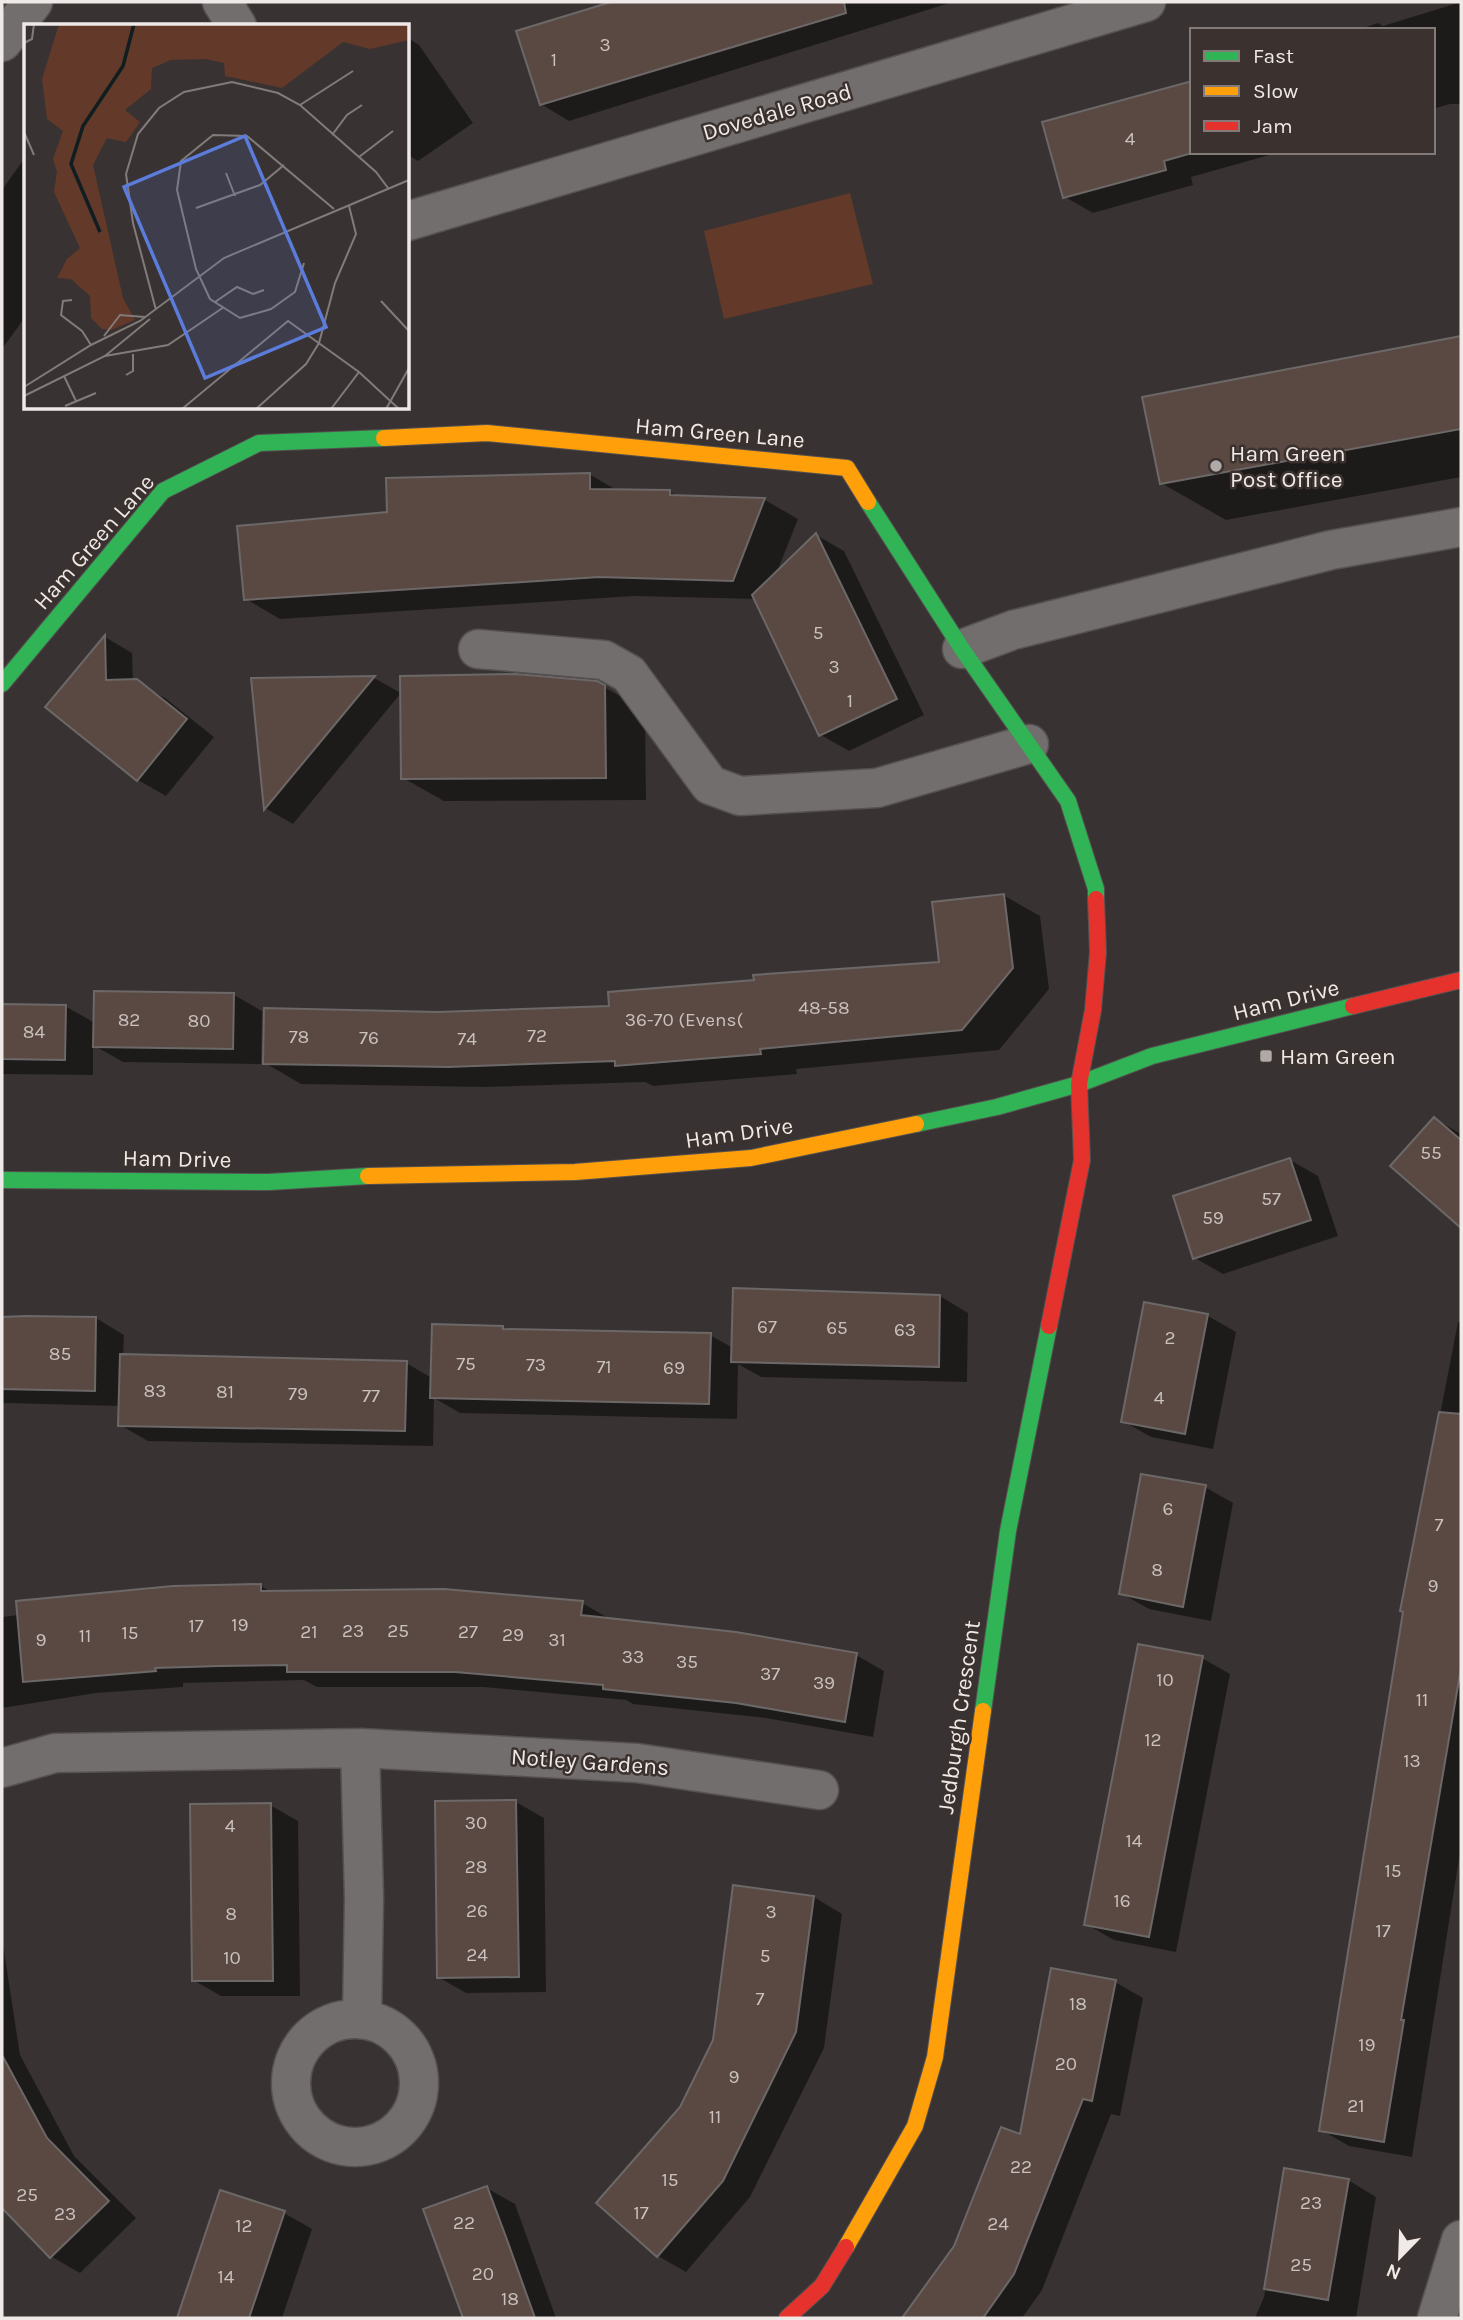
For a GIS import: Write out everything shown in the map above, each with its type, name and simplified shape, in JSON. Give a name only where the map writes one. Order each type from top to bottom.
[{"type":"street","points":[[2,41],[33,2]]},
{"type":"street","points":[[222,2],[236,24]]},
{"type":"street","name":"Dovedale Road","points":[[410,220],[1146,2]]},
{"type":"street","name":"Ham Green Lane","points":[[2,684],[163,491],[259,443],[486,433],[847,468],[962,649],[1068,801],[1096,889],[1098,952],[1094,999],[1079,1084]]},
{"type":"street","points":[[962,649],[1013,630],[1331,550],[1461,527]]},
{"type":"street","points":[[478,649],[604,660],[629,674],[710,785],[740,796],[877,788],[1029,744]]},
{"type":"street","name":"Ham Drive","points":[[2,1180],[270,1182],[410,1173],[575,1172],[751,1158],[998,1107],[1079,1084],[1152,1056],[1461,980]]},
{"type":"street","name":"Jedburgh Crescent","points":[[787,2318],[822,2286],[864,2216],[915,2126],[935,2057],[1008,1531],[1082,1160],[1079,1084]]},
{"type":"street","points":[[360,1748],[364,1898],[362,2019]]},
{"type":"street","name":"Notley Gardens","points":[[2,1768],[55,1753],[360,1748],[638,1763],[819,1790]]},
{"type":"street","points":[[1437,2318],[1461,2240]]},
{"type":"shaded area","points":[[850,193],[873,284],[724,319],[704,231]]},
{"type":"building","points":[[611,2],[844,2],[846,13],[540,105],[516,31]]},
{"type":"building","points":[[1190,82],[1190,154],[1164,161],[1166,170],[1063,198],[1042,122]]},
{"type":"building","points":[[1461,336],[1461,429],[1160,484],[1142,397]]},
{"type":"building","points":[[590,473],[590,489],[670,490],[670,495],[765,498],[733,581],[599,577],[244,600],[237,526],[387,512],[386,478]]},
{"type":"building","points":[[816,533],[897,699],[819,736],[752,595]]},
{"type":"building","points":[[105,635],[106,680],[137,679],[187,719],[137,781],[45,707]]},
{"type":"building","points":[[516,674],[597,681],[605,685],[606,778],[401,779],[400,676]]},
{"type":"building","points":[[375,676],[264,810],[251,678]]},
{"type":"building","points":[[1004,894],[1013,968],[962,1030],[760,1049],[761,1054],[615,1066],[615,1061],[448,1067],[263,1064],[264,1008],[438,1012],[609,1006],[608,992],[754,980],[753,975],[939,962],[932,902]]},
{"type":"building","points":[[94,991],[234,993],[233,1049],[93,1047]]},
{"type":"building","points":[[2,1004],[66,1005],[65,1060],[2,1059]]},
{"type":"building","points":[[1434,1117],[1461,1140],[1461,1228],[1390,1166]]},
{"type":"building","points":[[1290,1158],[1311,1220],[1193,1259],[1173,1196]]},
{"type":"building","points":[[733,1288],[940,1295],[939,1367],[731,1362]]},
{"type":"building","points":[[1144,1302],[1208,1314],[1185,1434],[1121,1422]]},
{"type":"building","points":[[2,1317],[96,1317],[95,1391],[2,1389]]},
{"type":"building","points":[[432,1324],[503,1326],[503,1329],[711,1333],[709,1404],[430,1398]]},
{"type":"building","points":[[120,1354],[407,1361],[405,1431],[118,1426]]},
{"type":"building","points":[[1439,1412],[1461,1414],[1461,1668],[1401,2020],[1404,2020],[1384,2142],[1319,2131],[1403,1612],[1400,1611]]},
{"type":"building","points":[[1141,1474],[1206,1485],[1183,1607],[1119,1594]]},
{"type":"building","points":[[261,1584],[261,1591],[444,1589],[583,1601],[581,1615],[736,1632],[857,1653],[845,1722],[736,1703],[603,1689],[603,1685],[455,1672],[287,1672],[287,1665],[219,1666],[155,1668],[156,1671],[23,1682],[16,1601],[173,1586]]},
{"type":"building","points":[[1138,1644],[1203,1656],[1149,1937],[1084,1925]]},
{"type":"building","points":[[516,1800],[519,1977],[437,1978],[435,1801]]},
{"type":"building","points":[[271,1803],[273,1981],[192,1981],[190,1804]]},
{"type":"building","points":[[733,1885],[814,1896],[796,2032],[723,2181],[657,2257],[596,2203],[680,2107],[713,2040]]},
{"type":"building","points":[[1051,1968],[1116,1980],[1092,2101],[1083,2099],[1014,2274],[983,2318],[902,2318],[954,2246],[1001,2127],[1020,2134]]},
{"type":"building","points":[[2,2055],[47,2138],[109,2201],[50,2258],[2,2208]]},
{"type":"building","points":[[1284,2168],[1349,2179],[1328,2300],[1264,2289]]},
{"type":"building","points":[[487,2186],[535,2318],[463,2318],[423,2209]]},
{"type":"building","points":[[220,2190],[285,2211],[249,2318],[177,2318]]},
{"type":"traffic: fast","points":[[2,684],[163,491],[259,443],[384,438]]},
{"type":"traffic: fast","points":[[868,502],[962,649],[1068,801],[1096,889],[1096,899]]},
{"type":"traffic: fast","points":[[916,1124],[997,1107],[1079,1084],[1152,1056],[1353,1006]]},
{"type":"traffic: fast","points":[[2,1180],[269,1182],[368,1176]]},
{"type":"traffic: fast","points":[[983,1711],[1008,1531],[1049,1326]]},
{"type":"traffic: slow","points":[[384,438],[487,433],[847,468],[868,502]]},
{"type":"traffic: slow","points":[[368,1176],[575,1172],[751,1158],[916,1124]]},
{"type":"traffic: slow","points":[[846,2247],[915,2126],[935,2057],[983,1711]]},
{"type":"traffic: jam","points":[[1049,1326],[1082,1160],[1079,1084],[1093,1010],[1098,952],[1096,899]]},
{"type":"traffic: jam","points":[[1353,1006],[1461,980]]},
{"type":"traffic: jam","points":[[787,2318],[822,2286],[846,2247]]},
{"type":"place","name":"Ham Green Post Office","points":[[1216,466]]},
{"type":"place","name":"Ham Green","points":[[1266,1056]]}]
